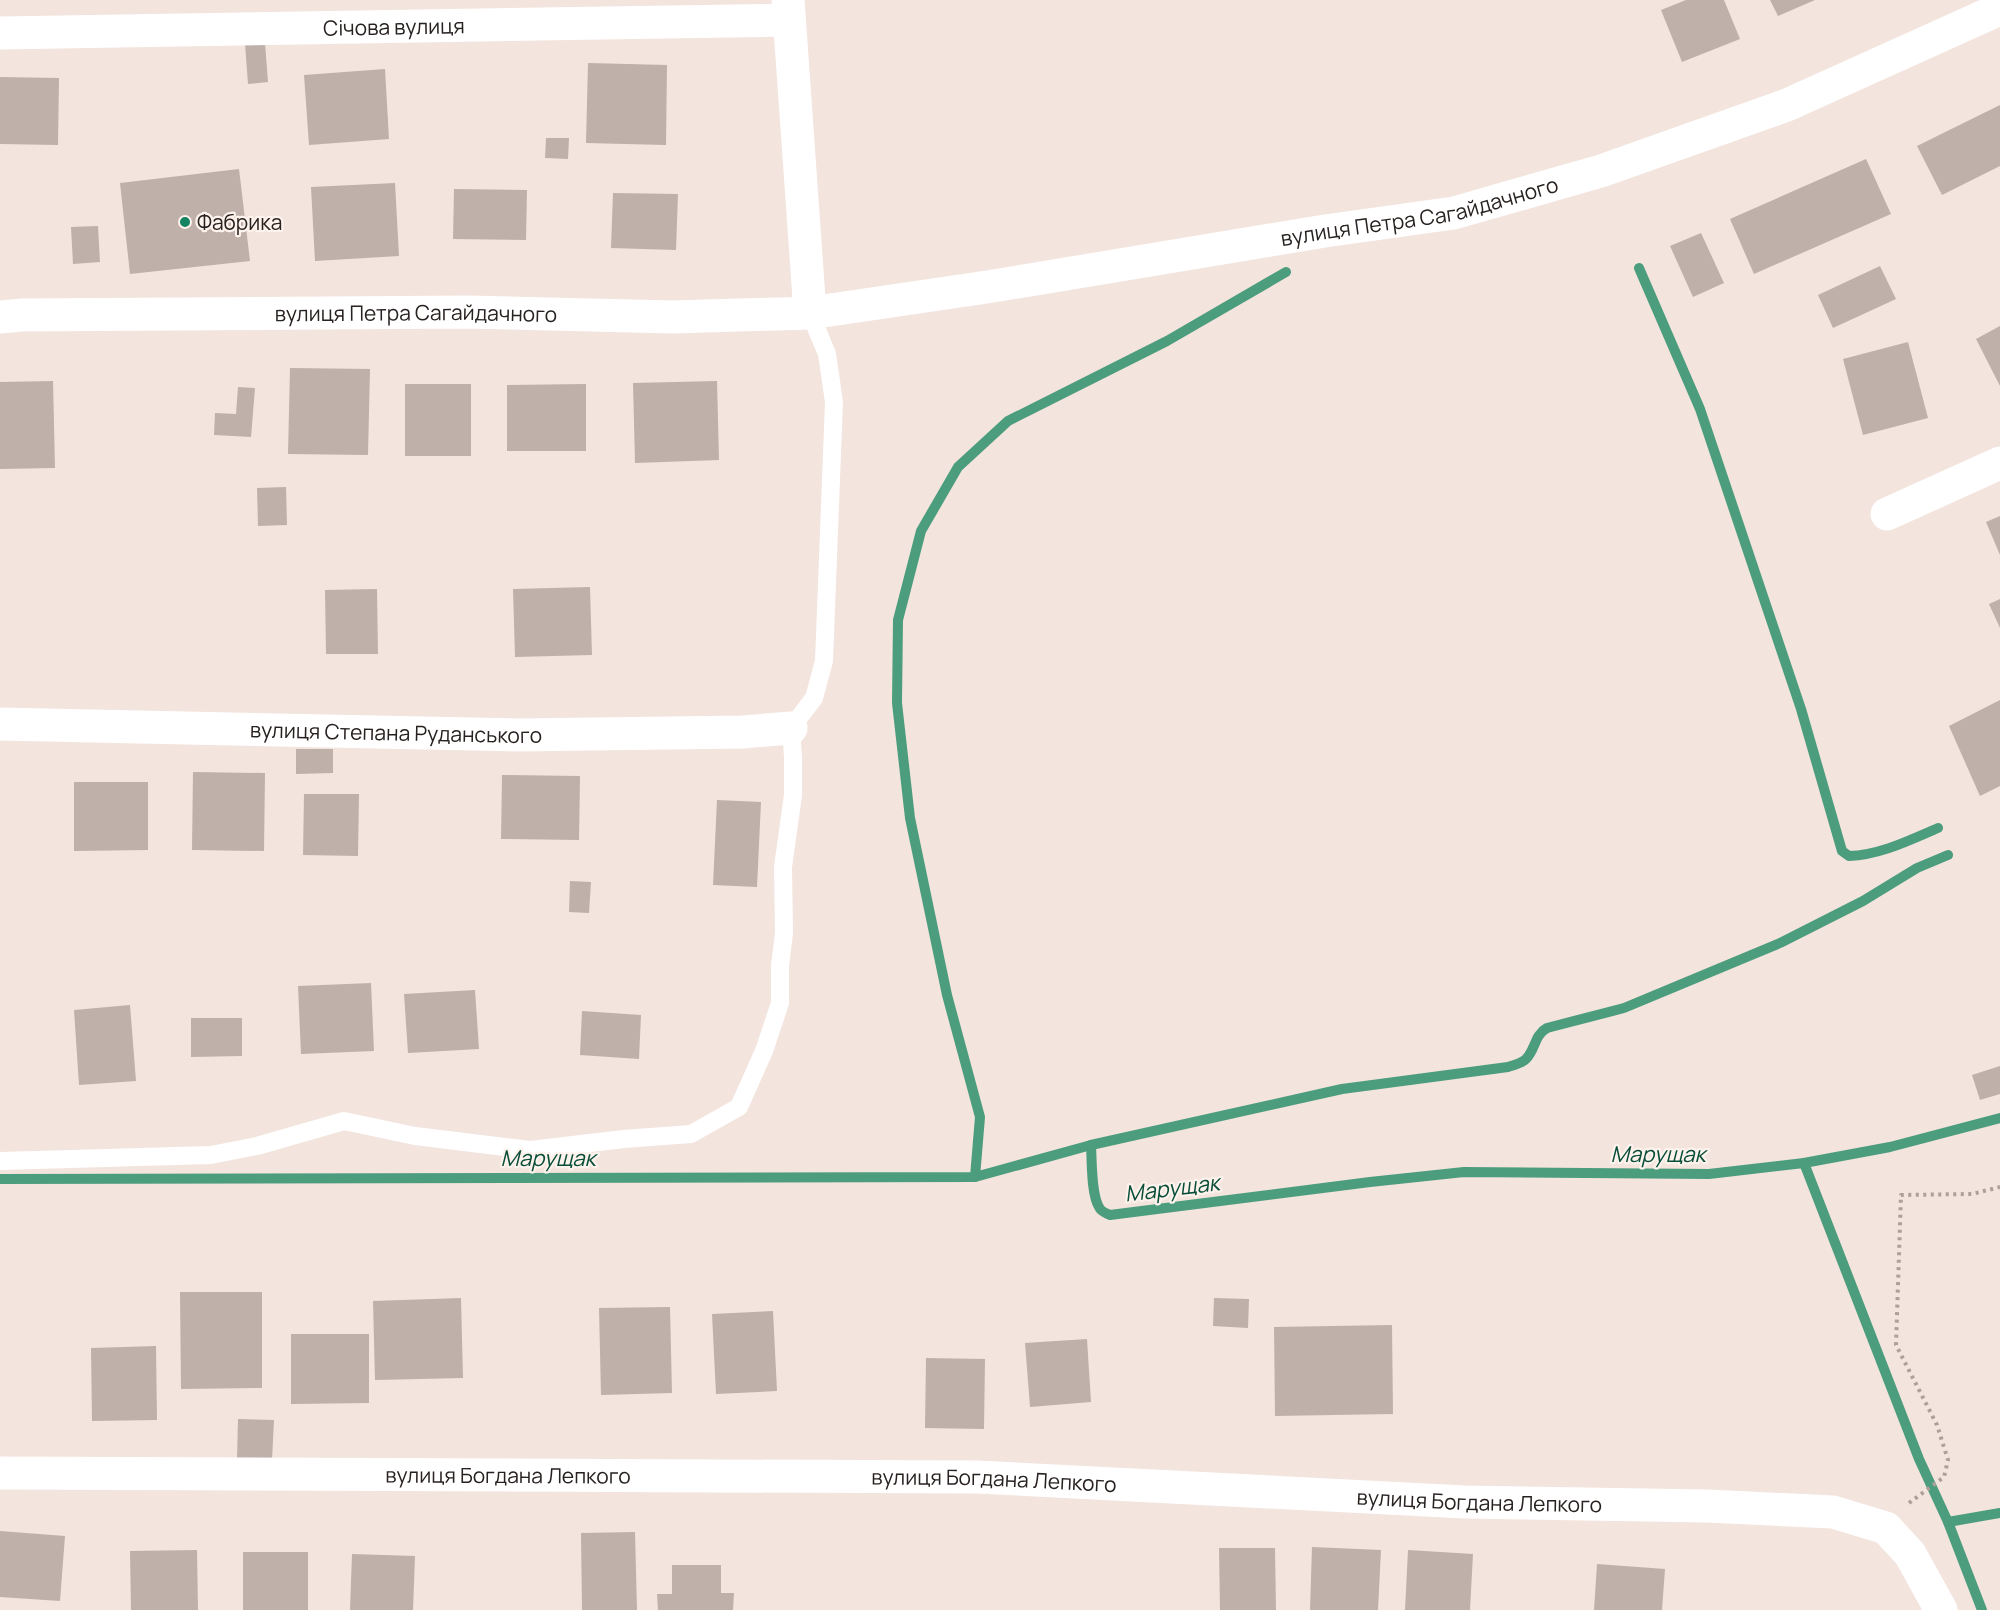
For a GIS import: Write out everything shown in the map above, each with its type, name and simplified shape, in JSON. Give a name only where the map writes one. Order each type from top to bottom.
[{"type":"street","name":"вулиця Петра Сагайдачного","points":[[11,316],[468,312],[673,317],[810,313],[987,287],[1325,231],[1454,213],[1601,171],[1786,105],[2000,9]]},
{"type":"street","points":[[788,10],[810,313]]},
{"type":"street","name":"Січова вулиця","points":[[0,33],[788,10]]},
{"type":"street","points":[[1887,514],[2000,463]]},
{"type":"street","name":"вулиця Степана Руданського","points":[[0,724],[519,735],[743,732],[791,728]]},
{"type":"street","name":"вулиця Богдана Лепкого","points":[[0,1473],[977,1477],[1465,1502],[1707,1506],[1833,1512],[1886,1528],[1910,1554],[1941,1610]]},
{"type":"lane","points":[[0,1161],[212,1155],[266,1144],[344,1121],[416,1136],[530,1150],[691,1134],[739,1107],[764,1051],[780,1003],[780,966],[784,933],[783,867],[793,795],[791,728],[814,698],[824,661],[834,402],[828,354],[810,313]]},
{"type":"path","points":[[1926,1490],[1944,1477],[1948,1460],[1937,1425],[1896,1344],[1901,1196],[1972,1194],[2000,1187]]},
{"type":"building","points":[[1686,0],[1724,0],[1740,39],[1682,62],[1661,10]]},
{"type":"building","points":[[1770,0],[1815,0],[1778,16]]},
{"type":"building","points":[[265,43],[268,82],[248,84],[245,44]]},
{"type":"building","points":[[588,63],[667,65],[666,145],[586,143]]},
{"type":"building","points":[[385,69],[389,139],[309,145],[304,75]]},
{"type":"building","points":[[0,77],[59,78],[58,145],[0,144]]},
{"type":"building","points":[[2000,105],[2000,166],[1942,195],[1917,146]]},
{"type":"building","points":[[546,138],[569,138],[568,159],[545,158]]},
{"type":"building","points":[[1866,159],[1891,214],[1754,274],[1730,219]]},
{"type":"building","name":"Фабрика","points":[[239,169],[250,261],[130,274],[120,183]]},
{"type":"building","points":[[395,183],[399,256],[315,261],[311,187]]},
{"type":"building","points":[[454,189],[527,190],[526,240],[453,239]]},
{"type":"building","points":[[613,193],[678,194],[676,250],[611,248]]},
{"type":"building","points":[[98,226],[100,262],[73,264],[71,227]]},
{"type":"building","points":[[1701,233],[1724,283],[1693,297],[1670,246]]},
{"type":"building","points":[[1880,266],[1896,299],[1833,328],[1818,295]]},
{"type":"building","points":[[2000,326],[2000,386],[1976,339]]},
{"type":"building","points":[[1908,342],[1928,418],[1863,435],[1843,359]]},
{"type":"building","points":[[290,368],[370,369],[368,455],[288,454]]},
{"type":"building","points":[[53,381],[55,468],[0,469],[0,382]]},
{"type":"building","points":[[717,381],[719,460],[635,463],[633,383]]},
{"type":"building","points":[[405,384],[471,384],[471,456],[405,456]]},
{"type":"building","points":[[586,384],[586,451],[507,451],[507,385]]},
{"type":"building","points":[[238,387],[255,388],[251,437],[214,435],[215,413],[236,414]]},
{"type":"building","points":[[286,487],[287,525],[258,526],[257,488]]},
{"type":"building","points":[[2000,516],[2000,555],[1986,522]]},
{"type":"building","points":[[590,587],[592,655],[515,657],[513,589]]},
{"type":"building","points":[[377,589],[378,654],[326,654],[325,590]]},
{"type":"building","points":[[2000,599],[2000,628],[1989,604]]},
{"type":"building","points":[[2000,700],[2000,786],[1980,796],[1949,726]]},
{"type":"building","points":[[296,749],[333,749],[333,773],[296,774]]},
{"type":"building","points":[[193,772],[265,773],[264,851],[192,850]]},
{"type":"building","points":[[502,775],[580,776],[579,840],[501,839]]},
{"type":"building","points":[[74,782],[148,782],[148,850],[74,851]]},
{"type":"building","points":[[304,794],[359,794],[358,856],[303,855]]},
{"type":"building","points":[[717,800],[761,802],[757,887],[713,885]]},
{"type":"building","points":[[570,881],[591,882],[589,913],[569,912]]},
{"type":"building","points":[[371,983],[374,1051],[301,1054],[298,986]]},
{"type":"building","points":[[475,990],[479,1049],[408,1053],[404,994]]},
{"type":"building","points":[[130,1005],[136,1081],[79,1085],[74,1010]]},
{"type":"building","points":[[582,1011],[641,1015],[639,1059],[580,1055]]},
{"type":"building","points":[[191,1018],[242,1018],[242,1056],[191,1057]]},
{"type":"building","points":[[2000,1066],[2000,1094],[1980,1100],[1972,1075]]},
{"type":"building","points":[[180,1292],[262,1292],[262,1388],[181,1389]]},
{"type":"building","points":[[461,1298],[463,1378],[375,1380],[373,1301]]},
{"type":"building","points":[[1214,1298],[1249,1299],[1248,1328],[1213,1326]]},
{"type":"building","points":[[670,1307],[672,1393],[601,1395],[599,1308]]},
{"type":"building","points":[[773,1311],[777,1391],[716,1394],[712,1314]]},
{"type":"building","points":[[1392,1325],[1393,1414],[1275,1416],[1274,1327]]},
{"type":"building","points":[[291,1334],[369,1334],[369,1403],[291,1404]]},
{"type":"building","points":[[1087,1339],[1091,1402],[1030,1407],[1025,1343]]},
{"type":"building","points":[[156,1346],[157,1420],[92,1421],[91,1348]]},
{"type":"building","points":[[926,1358],[985,1359],[984,1429],[925,1428]]},
{"type":"building","points":[[238,1419],[274,1420],[272,1460],[237,1459]]},
{"type":"building","points":[[0,1531],[65,1536],[60,1601],[0,1597]]},
{"type":"building","points":[[635,1532],[637,1610],[582,1610],[581,1533]]},
{"type":"building","points":[[1312,1547],[1381,1550],[1378,1610],[1310,1610]]},
{"type":"building","points":[[1219,1548],[1275,1548],[1276,1610],[1220,1610]]},
{"type":"building","points":[[197,1550],[198,1610],[131,1610],[130,1551]]},
{"type":"building","points":[[1408,1550],[1473,1554],[1470,1610],[1405,1610]]},
{"type":"building","points":[[243,1552],[308,1552],[308,1610],[243,1610]]},
{"type":"building","points":[[352,1554],[415,1556],[413,1610],[350,1610]]},
{"type":"building","points":[[1597,1564],[1665,1569],[1662,1610],[1594,1610]]},
{"type":"building","points":[[672,1565],[721,1565],[721,1593],[734,1593],[733,1610],[658,1610],[657,1594],[672,1594]]},
{"type":"waterway","points":[[1639,268],[1700,409],[1801,709],[1842,851],[1849,856],[1872,853],[1938,828]]},
{"type":"waterway","points":[[975,1177],[980,1117],[947,995],[910,818],[897,703],[898,620],[921,531],[958,467],[1008,421],[1167,341],[1286,272]]},
{"type":"waterway","name":"Марущак","points":[[0,1179],[975,1177],[1091,1145],[1342,1089],[1515,1065],[1526,1059],[1537,1038],[1547,1028],[1624,1008],[1780,943],[1863,901],[1917,868],[1948,855]]},
{"type":"waterway","name":"Марущак","points":[[1091,1145],[1092,1177],[1096,1201],[1101,1210],[1110,1215],[1464,1172],[1709,1174],[1804,1163],[1890,1147],[2000,1118]]},
{"type":"waterway","name":"Марущак","points":[[1804,1163],[1919,1459],[1948,1522],[1982,1610]]},
{"type":"waterway","points":[[1948,1522],[2000,1513]]},
{"type":"place","name":"Фабрика","points":[[185,222]]}]
